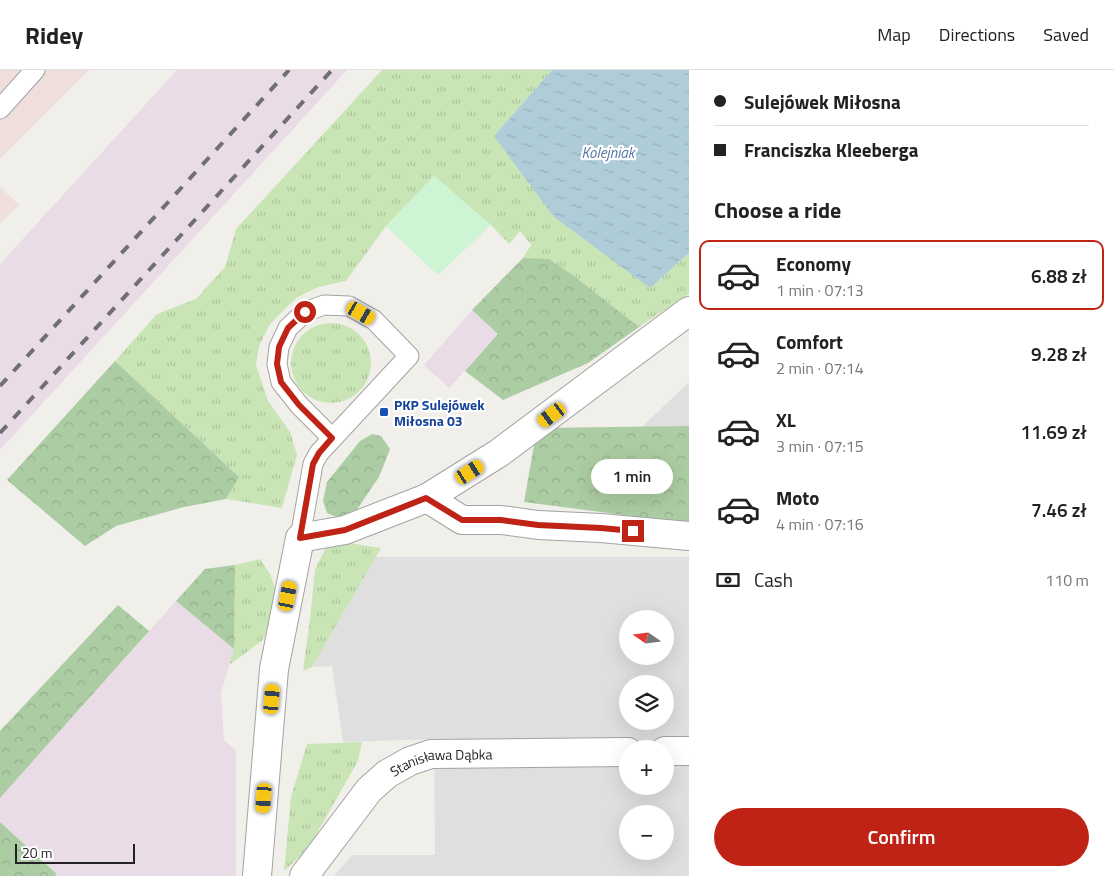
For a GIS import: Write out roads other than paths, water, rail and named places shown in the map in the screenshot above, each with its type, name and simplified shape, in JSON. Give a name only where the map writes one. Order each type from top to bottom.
[{"type":"street","points":[[258,876],[274,669],[300,538],[345,530],[426,498],[499,454],[689,311]]},
{"type":"street","points":[[426,498],[462,520],[501,520],[538,525],[601,528],[689,536]]},
{"type":"street","points":[[674,751],[689,750]]},
{"type":"street","name":"Stanisława Dąbka","points":[[304,876],[369,790],[387,774],[410,761],[431,754],[619,752]]},
{"type":"lane","points":[[0,109],[35,70]]},
{"type":"lane","points":[[300,538],[313,464],[319,453],[409,356],[374,320],[349,306],[324,305],[305,312],[288,328],[279,347],[277,364],[281,382],[299,405],[332,438]]},
{"type":"water","name":"Kolejniak","points":[[552,70],[689,70],[689,253],[650,288],[554,217],[494,136]]},
{"type":"railway","points":[[0,386],[289,70]]},
{"type":"railway","points":[[0,433],[332,70]]},
{"type":"place","name":"PKP Sulejówek Miłosna 03","points":[[384,412]]}]
